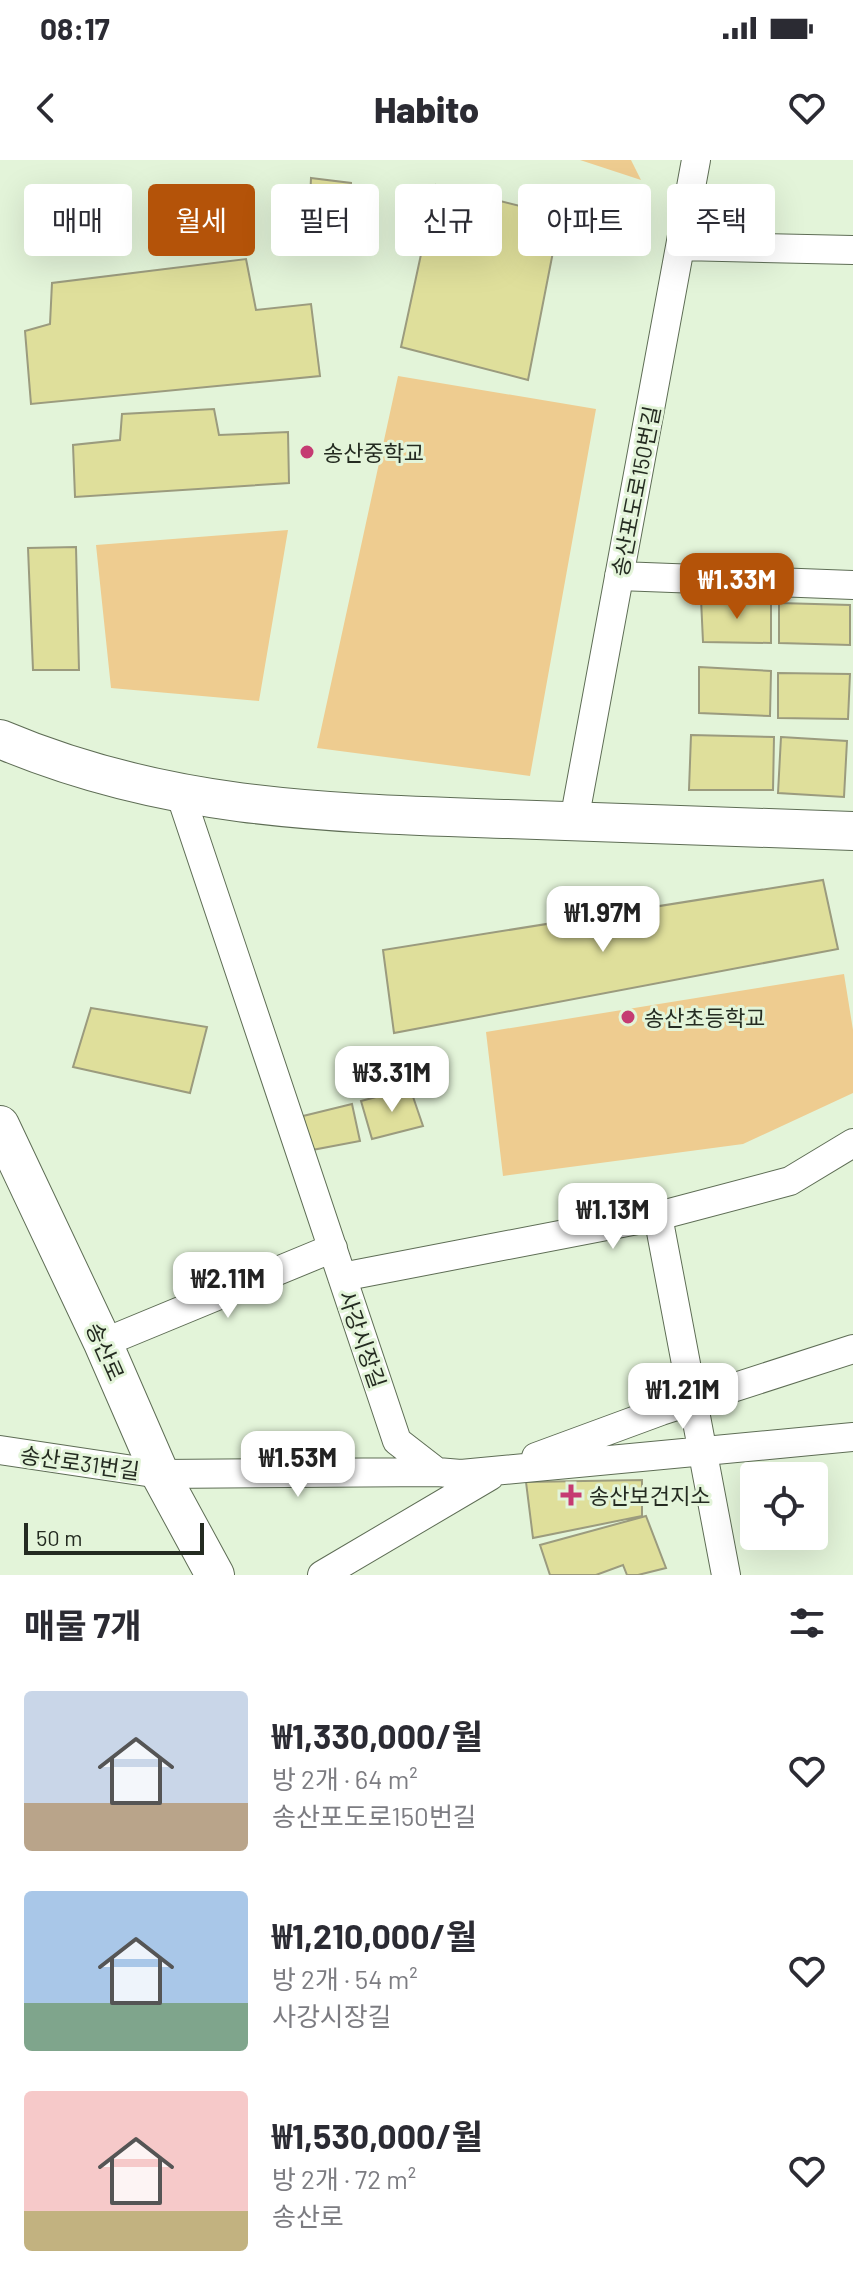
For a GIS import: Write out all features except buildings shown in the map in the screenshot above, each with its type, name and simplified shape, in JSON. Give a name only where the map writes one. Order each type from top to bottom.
[{"type":"main road","points":[[0,739],[62,765],[167,793],[314,813],[853,831]]},
{"type":"main road","name":"송산로","points":[[0,1125],[11,1169],[103,1343],[160,1474],[215,1575]]},
{"type":"street","name":"송산포도로150번길","points":[[692,184],[696,160]]},
{"type":"street","points":[[775,248],[853,250]]},
{"type":"street","name":"송산포도로150번길","points":[[574,821],[679,256]]},
{"type":"street","points":[[619,576],[853,585]]},
{"type":"street","name":"사강시장길","points":[[180,793],[397,1441],[437,1472]]},
{"type":"street","points":[[342,1277],[658,1216],[790,1181],[853,1143]]},
{"type":"street","points":[[658,1216],[726,1575]]},
{"type":"street","points":[[103,1343],[333,1248]]},
{"type":"street","points":[[322,1575],[499,1470],[695,1400],[853,1349]]},
{"type":"street","points":[[437,1472],[499,1470],[853,1437]]},
{"type":"street","name":"송산로31번길","points":[[0,1450],[160,1474],[437,1472]]},
{"type":"shaded area","points":[[580,160],[631,160],[641,180]]},
{"type":"shaded area","points":[[398,376],[596,409],[530,776],[317,748]]},
{"type":"shaded area","points":[[288,530],[259,701],[111,688],[96,545]]},
{"type":"shaded area","points":[[844,974],[853,1030],[853,1093],[743,1144],[503,1176],[486,1032]]},
{"type":"place","name":"송산중학교","points":[[307,452]]},
{"type":"place","name":"송산초등학교","points":[[628,1017]]},
{"type":"place","name":"송산보건지소","points":[[571,1495]]}]
